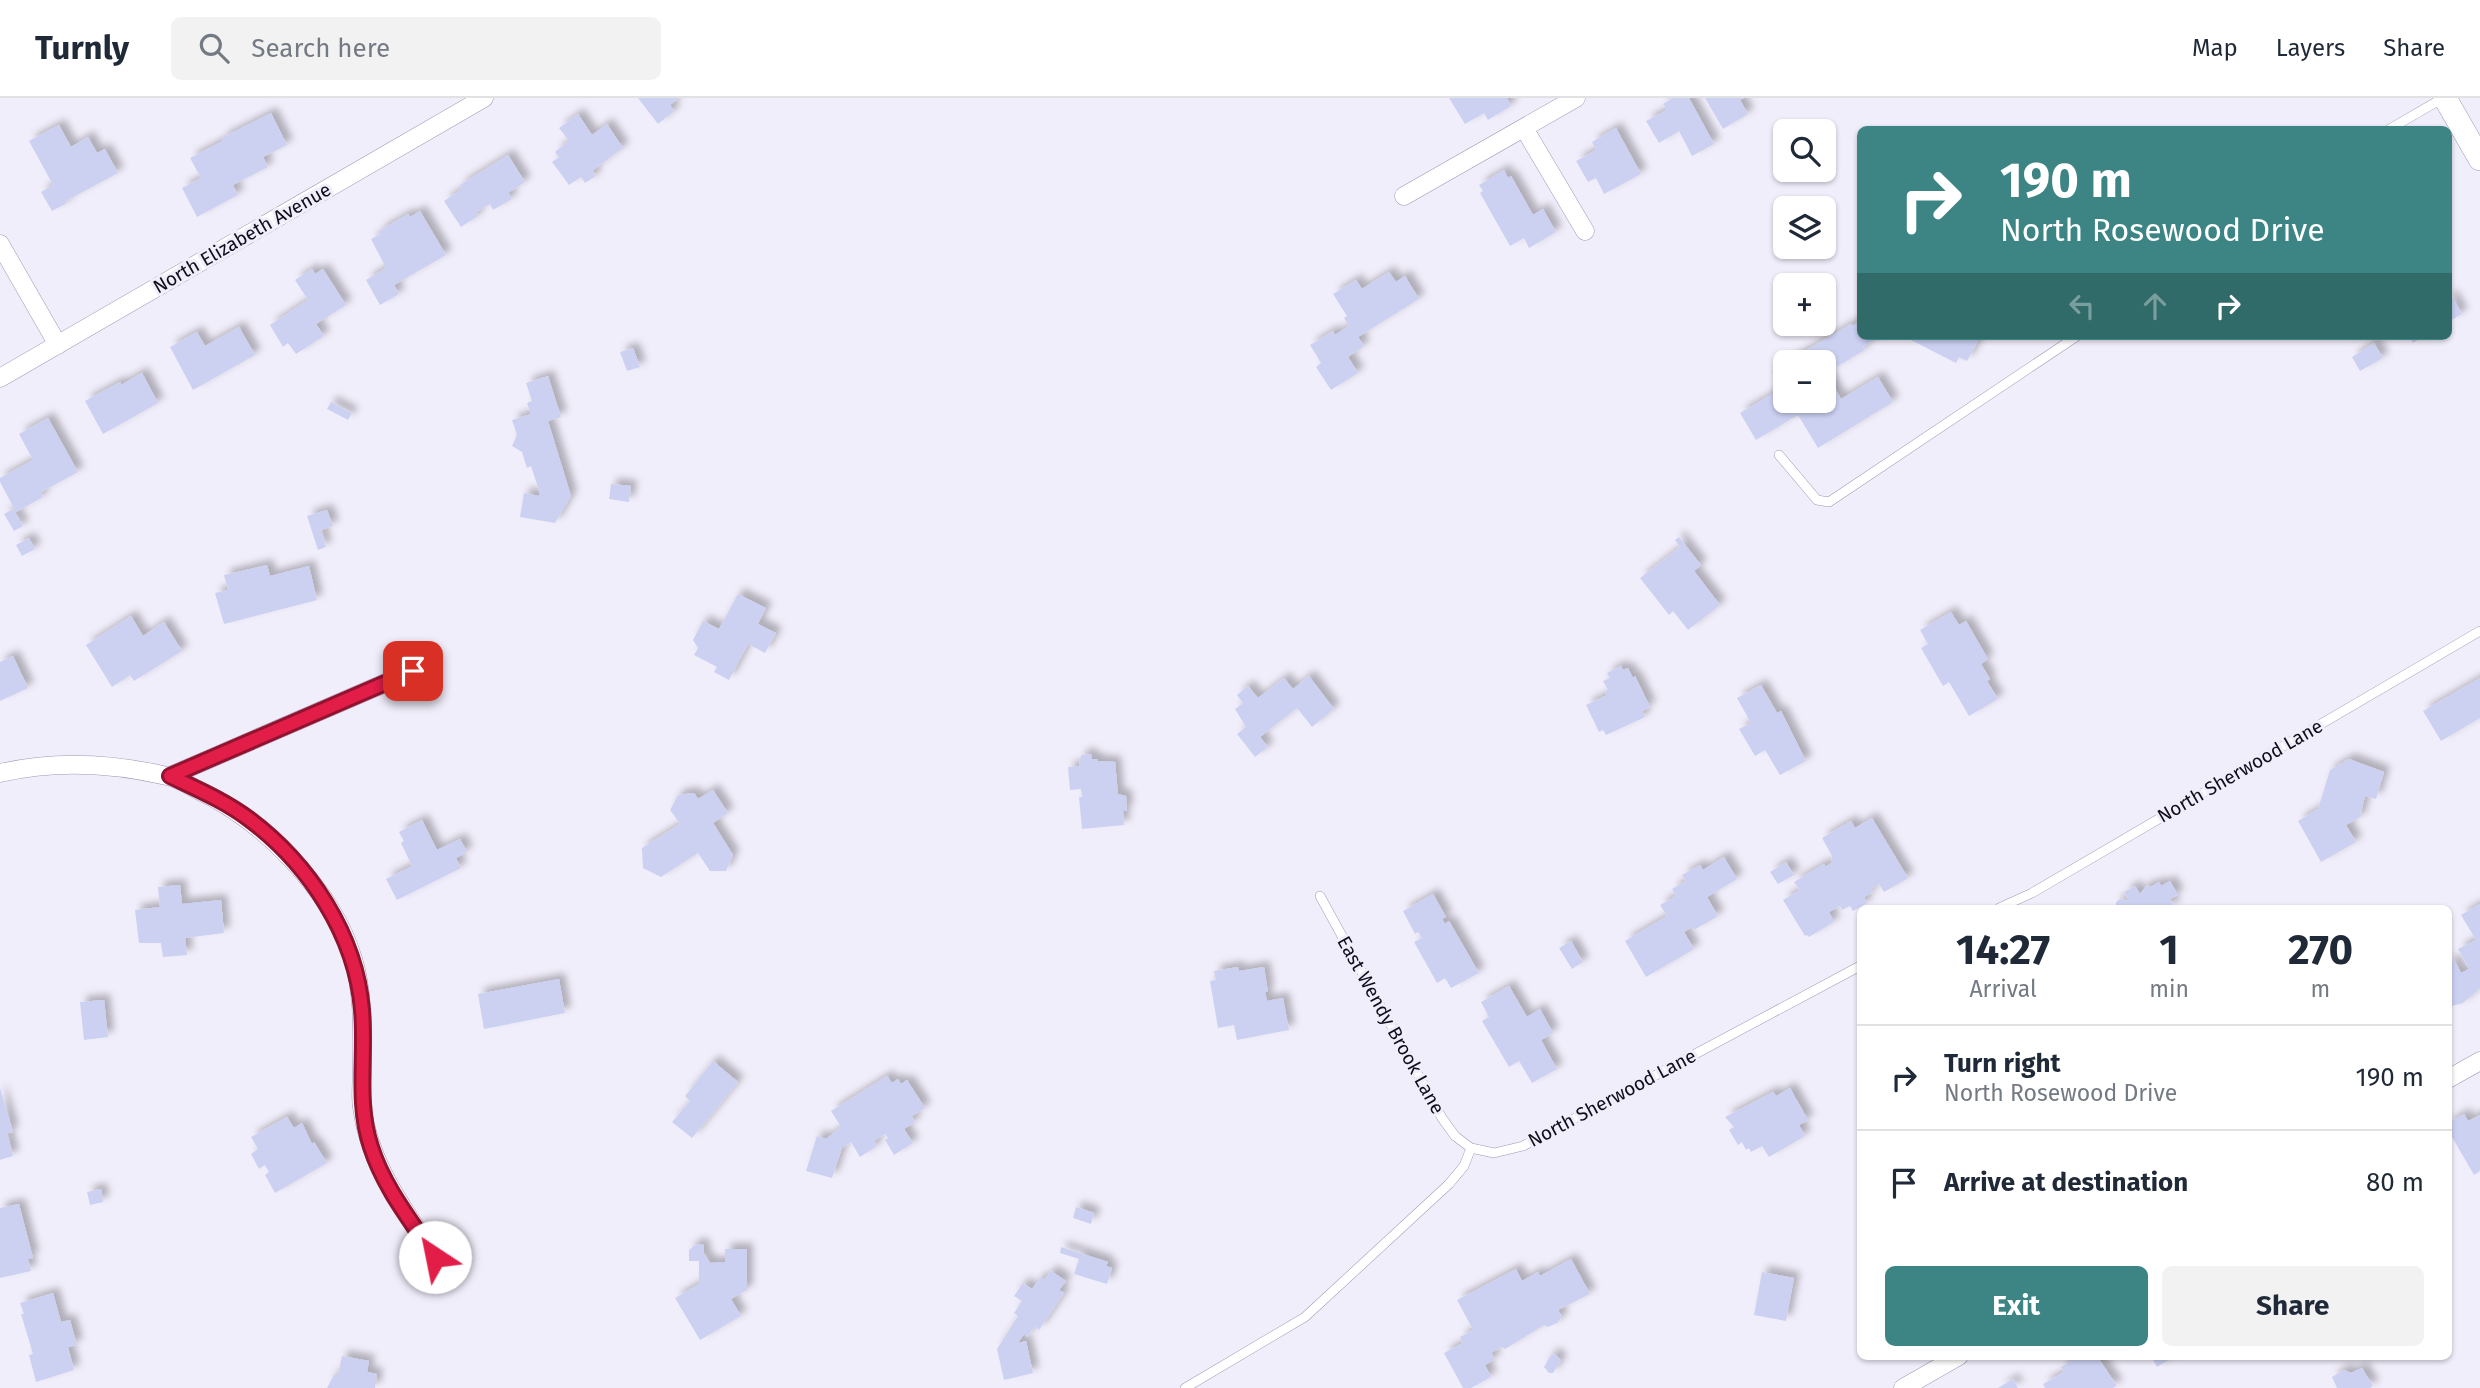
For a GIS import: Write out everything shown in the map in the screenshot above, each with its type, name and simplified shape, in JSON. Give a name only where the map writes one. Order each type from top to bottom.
[{"type":"street","name":"North Elizabeth Avenue","points":[[0,379],[484,98]]},
{"type":"street","points":[[1404,196],[1576,98]]},
{"type":"street","points":[[2444,98],[2473,132],[2480,159]]},
{"type":"street","points":[[1524,128],[1585,231]]},
{"type":"street","points":[[0,244],[58,345]]},
{"type":"street","points":[[170,776],[413,671]]},
{"type":"street","points":[[0,773],[60,763],[95,765],[170,776],[249,819],[282,849],[309,879],[333,916],[354,959],[362,1010],[362,1106],[371,1147],[387,1184],[435,1257]]},
{"type":"street","points":[[2452,1077],[2480,1061]]},
{"type":"street","points":[[1903,1388],[1952,1360]]},
{"type":"lane","points":[[2395,126],[2444,98]]},
{"type":"lane","points":[[1779,455],[1817,499],[1829,502],[2071,340]]},
{"type":"lane","name":"North Sherwood Lane","points":[[2006,905],[2032,893],[2480,631]]},
{"type":"lane","name":"East Wendy Brook Lane","points":[[1320,896],[1442,1118],[1455,1136],[1471,1148]]},
{"type":"lane","name":"North Sherwood Lane","points":[[1471,1148],[1494,1153],[1523,1146],[1857,968]]},
{"type":"lane","points":[[1185,1388],[1305,1317],[1450,1184],[1464,1166],[1471,1148]]},
{"type":"building","points":[[638,98],[679,98],[670,105],[674,111],[658,124]]},
{"type":"building","points":[[1449,98],[1507,98],[1511,106],[1488,120],[1484,113],[1465,124]]},
{"type":"building","points":[[1673,98],[1689,98],[1714,144],[1692,156],[1679,131],[1659,143],[1646,121],[1667,110],[1663,104]]},
{"type":"building","points":[[1705,98],[1744,98],[1740,100],[1748,114],[1723,129]]},
{"type":"building","points":[[271,113],[287,145],[263,157],[268,167],[233,185],[238,195],[197,217],[182,188],[201,178],[190,158]]},
{"type":"building","points":[[578,114],[592,135],[607,124],[623,148],[592,171],[596,176],[585,183],[581,177],[569,185],[552,162],[559,157],[555,152],[569,141],[559,128]]},
{"type":"building","points":[[59,125],[71,147],[88,137],[97,153],[105,149],[118,173],[52,211],[41,192],[53,185],[29,141]]},
{"type":"building","points":[[1616,128],[1641,174],[1604,194],[1596,178],[1588,182],[1576,161],[1596,150],[1592,142]]},
{"type":"building","points":[[508,155],[525,182],[508,193],[512,199],[493,210],[490,204],[476,212],[478,216],[461,227],[444,201],[462,189],[460,185]]},
{"type":"building","points":[[1504,170],[1508,178],[1511,176],[1533,215],[1543,209],[1556,232],[1529,248],[1524,238],[1510,246],[1480,193],[1483,191],[1479,185]]},
{"type":"building","points":[[420,211],[446,255],[394,285],[399,294],[380,305],[366,280],[386,268],[371,239],[381,234],[379,231],[408,214],[410,217]]},
{"type":"building","points":[[312,269],[315,274],[323,269],[346,305],[316,324],[324,336],[296,354],[288,343],[283,347],[270,325],[308,300],[295,280]]},
{"type":"building","points":[[1389,272],[1396,282],[1405,276],[1419,299],[1358,337],[1364,346],[1348,357],[1358,373],[1331,390],[1316,367],[1321,363],[1310,345],[1333,331],[1335,335],[1349,326],[1344,318],[1347,316],[1333,294],[1356,280],[1362,289]]},
{"type":"building","points":[[2452,297],[2462,314],[2452,320]]},
{"type":"building","points":[[1857,323],[1857,340],[1875,340],[1863,347],[1865,350],[1836,367],[1836,350],[1807,350],[1830,336],[1836,336],[1836,333],[1851,324],[1852,326]]},
{"type":"building","points":[[239,327],[255,355],[193,390],[170,347],[197,332],[205,346]]},
{"type":"building","points":[[1911,340],[1978,341],[1967,361],[1959,357],[1956,363]]},
{"type":"building","points":[[2374,343],[2383,358],[2360,371],[2352,357]]},
{"type":"building","points":[[633,348],[640,367],[627,371],[620,352]]},
{"type":"building","points":[[142,373],[158,403],[103,434],[85,401]]},
{"type":"building","points":[[548,376],[561,417],[548,421],[571,496],[555,523],[520,517],[524,493],[540,494],[531,466],[527,468],[522,452],[512,446],[517,435],[512,420],[531,414],[527,403],[532,401],[526,383]]},
{"type":"building","points":[[1878,377],[1893,402],[1818,448],[1798,415],[1756,440],[1740,413],[1773,394],[1773,413],[1836,413],[1836,390],[1841,399]]},
{"type":"building","points":[[331,402],[352,413],[348,420],[327,409]]},
{"type":"building","points":[[48,418],[78,472],[41,492],[43,497],[16,512],[0,478],[33,460],[19,434]]},
{"type":"building","points":[[611,484],[631,486],[629,502],[609,499]]},
{"type":"building","points":[[13,509],[23,526],[14,531],[4,514]]},
{"type":"building","points":[[327,510],[333,526],[321,530],[326,547],[318,550],[307,516]]},
{"type":"building","points":[[1679,537],[1701,565],[1694,571],[1720,605],[1688,630],[1673,611],[1669,615],[1640,578],[1680,547],[1675,540]]},
{"type":"building","points":[[29,538],[35,549],[22,556],[16,545]]},
{"type":"building","points":[[267,565],[270,576],[309,566],[317,600],[224,624],[215,593],[228,590],[224,575]]},
{"type":"building","points":[[738,594],[766,608],[758,624],[776,633],[765,653],[748,644],[729,680],[714,672],[717,667],[694,655],[698,648],[693,640],[703,621],[719,629]]},
{"type":"building","points":[[1951,612],[1959,625],[1966,621],[1988,659],[1981,664],[1998,699],[1969,716],[1949,682],[1943,686],[1921,648],[1928,644],[1920,630]]},
{"type":"building","points":[[131,616],[143,636],[164,622],[182,651],[134,681],[130,675],[112,687],[86,645]]},
{"type":"building","points":[[13,656],[28,688],[0,701],[0,662]]},
{"type":"building","points":[[1621,666],[1623,670],[1628,668],[1633,678],[1635,676],[1650,707],[1642,711],[1645,717],[1606,735],[1603,730],[1599,732],[1586,705],[1607,695],[1605,691],[1608,690],[1603,681],[1610,678],[1607,673]]},
{"type":"building","points":[[1309,676],[1334,709],[1312,727],[1297,708],[1260,737],[1268,747],[1255,757],[1237,734],[1246,727],[1235,709],[1243,703],[1237,695],[1248,686],[1258,698],[1284,678],[1293,689]]},
{"type":"building","points":[[2480,678],[2480,718],[2441,741],[2423,711]]},
{"type":"building","points":[[1761,685],[1777,713],[1781,711],[1806,761],[1780,775],[1765,750],[1755,756],[1739,729],[1751,723],[1737,698]]},
{"type":"building","points":[[1091,754],[1092,759],[1098,761],[1115,762],[1118,794],[1126,796],[1124,825],[1082,829],[1079,797],[1082,797],[1081,789],[1070,790],[1068,767],[1079,766],[1081,755]]},
{"type":"building","points":[[2349,759],[2384,772],[2376,799],[2365,796],[2361,813],[2359,812],[2362,816],[2346,825],[2356,842],[2321,862],[2298,821],[2318,809],[2330,770]]},
{"type":"building","points":[[713,790],[728,813],[713,823],[733,855],[726,871],[710,871],[698,853],[661,877],[643,868],[642,848],[680,824],[670,810],[678,795],[694,793],[698,799]]},
{"type":"building","points":[[1872,818],[1908,878],[1884,892],[1879,884],[1871,889],[1873,892],[1864,897],[1867,903],[1857,905],[1853,911],[1850,906],[1842,910],[1840,906],[1829,912],[1834,922],[1809,937],[1805,936],[1783,900],[1800,890],[1794,882],[1824,864],[1825,867],[1831,863],[1832,856],[1822,838],[1851,821],[1855,828]]},
{"type":"building","points":[[422,820],[437,850],[460,839],[467,852],[456,858],[461,868],[397,900],[386,879],[412,866],[399,832]]},
{"type":"building","points":[[1724,857],[1737,879],[1707,897],[1718,916],[1694,930],[1692,927],[1684,932],[1694,949],[1646,977],[1625,941],[1667,916],[1660,905],[1676,896],[1672,889],[1686,881],[1682,875],[1700,865],[1703,870]]},
{"type":"building","points":[[1786,862],[1794,875],[1778,884],[1770,872]]},
{"type":"building","points":[[2170,881],[2178,895],[2170,899],[2173,905],[2116,905],[2120,899],[2129,901],[2124,892],[2135,886],[2140,894],[2147,885],[2151,887],[2159,882],[2161,886]]},
{"type":"building","points":[[180,885],[182,904],[221,900],[224,933],[185,938],[187,955],[163,957],[161,943],[139,943],[135,910],[160,907],[158,887]]},
{"type":"building","points":[[1433,894],[1446,917],[1442,919],[1445,924],[1449,921],[1479,973],[1451,988],[1445,978],[1437,983],[1414,942],[1422,938],[1418,932],[1415,934],[1403,911]]},
{"type":"building","points":[[2480,904],[2480,988],[2463,1003],[2452,1006],[2452,961],[2461,973],[2469,969],[2458,949],[2476,940],[2461,915]]},
{"type":"building","points":[[1571,941],[1583,962],[1572,969],[1559,948]]},
{"type":"building","points":[[1238,967],[1239,971],[1264,967],[1267,1001],[1283,998],[1289,1030],[1237,1040],[1234,1025],[1218,1028],[1210,981],[1216,980],[1214,971]]},
{"type":"building","points":[[559,979],[565,1013],[484,1029],[478,994]]},
{"type":"building","points":[[1509,986],[1527,1017],[1540,1009],[1553,1033],[1541,1040],[1557,1069],[1532,1083],[1519,1061],[1509,1067],[1482,1021],[1489,1017],[1481,1002]]},
{"type":"building","points":[[104,1000],[108,1037],[84,1040],[80,1002]]},
{"type":"building","points":[[713,1061],[738,1082],[692,1138],[672,1122],[690,1101],[685,1096]]},
{"type":"building","points":[[887,1076],[892,1083],[898,1079],[901,1084],[907,1080],[925,1108],[912,1116],[915,1122],[904,1129],[913,1143],[894,1155],[885,1140],[888,1138],[885,1134],[874,1141],[877,1146],[860,1157],[851,1142],[842,1148],[832,1178],[806,1171],[817,1136],[826,1139],[841,1127],[831,1111]]},
{"type":"building","points":[[0,1088],[13,1132],[7,1133],[13,1156],[0,1160]]},
{"type":"building","points":[[1790,1088],[1808,1120],[1799,1125],[1805,1136],[1769,1157],[1762,1146],[1751,1152],[1749,1148],[1746,1150],[1742,1142],[1738,1145],[1729,1130],[1734,1127],[1725,1117],[1773,1092],[1776,1096]]},
{"type":"building","points":[[2464,1114],[2468,1121],[2480,1115],[2480,1171],[2474,1175],[2452,1137],[2452,1121]]},
{"type":"building","points":[[287,1117],[294,1128],[302,1123],[312,1144],[314,1142],[327,1163],[275,1193],[265,1175],[269,1172],[265,1165],[259,1169],[251,1154],[258,1149],[251,1137]]},
{"type":"building","points":[[101,1189],[103,1202],[90,1205],[87,1192]]},
{"type":"building","points":[[19,1204],[33,1258],[28,1259],[31,1271],[0,1278],[0,1208]]},
{"type":"building","points":[[1076,1207],[1094,1213],[1091,1224],[1073,1218]]},
{"type":"building","points":[[696,1244],[704,1245],[704,1254],[710,1263],[725,1262],[725,1249],[747,1249],[747,1290],[731,1299],[741,1316],[700,1340],[675,1298],[699,1284],[699,1261],[689,1261],[689,1250]]},
{"type":"building","points":[[1061,1247],[1108,1262],[1106,1266],[1112,1268],[1107,1284],[1074,1274],[1079,1259],[1060,1253]]},
{"type":"building","points":[[1571,1259],[1590,1294],[1558,1310],[1562,1317],[1557,1323],[1548,1327],[1544,1325],[1505,1349],[1502,1347],[1491,1353],[1495,1359],[1485,1365],[1491,1377],[1471,1388],[1463,1388],[1444,1353],[1463,1343],[1460,1337],[1473,1330],[1457,1300],[1516,1269],[1522,1281],[1538,1272],[1540,1276]]},
{"type":"building","points":[[1051,1271],[1066,1281],[1059,1290],[1064,1293],[1039,1330],[1035,1326],[1027,1337],[1024,1334],[1018,1343],[1026,1341],[1033,1373],[1004,1380],[997,1349],[1018,1316],[1014,1313],[1022,1301],[1014,1296],[1023,1283],[1032,1289],[1041,1277],[1044,1280]]},
{"type":"building","points":[[1762,1272],[1794,1278],[1786,1321],[1754,1315]]},
{"type":"building","points":[[53,1293],[61,1322],[70,1320],[77,1345],[68,1347],[74,1370],[36,1382],[29,1355],[33,1354],[20,1303]]},
{"type":"building","points":[[1555,1354],[1561,1360],[1553,1373],[1549,1373],[1544,1367],[1551,1355]]},
{"type":"building","points":[[342,1356],[369,1361],[367,1372],[377,1374],[375,1388],[327,1388],[334,1375],[338,1375]]},
{"type":"building","points":[[2073,1360],[2100,1360],[2117,1386],[2045,1388],[2043,1384],[2064,1372],[2061,1367]]},
{"type":"building","points":[[2153,1360],[2168,1360],[2157,1367]]},
{"type":"building","points":[[2362,1368],[2373,1386],[2337,1388],[2332,1377],[2344,1370],[2351,1373]]},
{"type":"building","points":[[2013,1379],[2018,1388],[1998,1388]]},
{"type":"route","points":[[413,671],[170,776],[249,819],[282,849],[309,879],[333,916],[354,959],[362,1010],[362,1106],[371,1147],[387,1184],[435,1257]]}]
